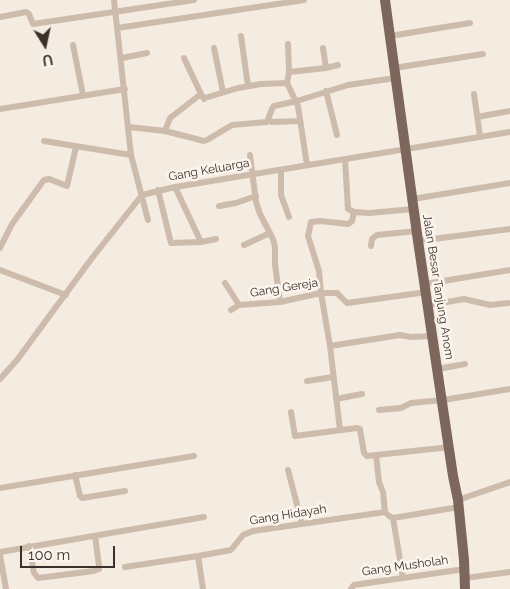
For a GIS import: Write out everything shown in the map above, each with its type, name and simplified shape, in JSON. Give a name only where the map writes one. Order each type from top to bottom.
[{"type":"main road","name":"Jalan Besar Tanjung Anom","points":[[385,0],[417,236],[429,305],[453,476],[459,503],[465,589]]},
{"type":"street","points":[[114,0],[122,58],[131,155],[148,220]]},
{"type":"street","points":[[0,17],[26,12],[30,14],[34,24],[194,0]]},
{"type":"street","points":[[117,28],[304,0]]},
{"type":"street","points":[[390,36],[470,22]]},
{"type":"street","points":[[241,36],[248,86]]},
{"type":"street","points":[[288,44],[289,72],[287,83],[297,101],[307,165]]},
{"type":"street","points":[[73,45],[83,95]]},
{"type":"street","points":[[214,48],[223,92]]},
{"type":"street","points":[[323,48],[326,68]]},
{"type":"street","points":[[122,58],[147,54]]},
{"type":"street","points":[[129,127],[165,131],[204,141],[232,125],[267,122],[272,107],[348,84],[483,54]]},
{"type":"street","points":[[184,58],[204,99],[248,86],[287,83]]},
{"type":"street","points":[[289,72],[338,65]]},
{"type":"street","points":[[0,109],[125,89]]},
{"type":"street","points":[[326,91],[337,135]]},
{"type":"street","points":[[165,131],[170,118],[200,94]]},
{"type":"street","points":[[474,94],[480,136]]},
{"type":"street","points":[[477,117],[510,112]]},
{"type":"street","points":[[272,122],[300,121]]},
{"type":"street","name":"Gang Keluarga","points":[[142,194],[175,186],[510,132]]},
{"type":"street","points":[[44,141],[131,155]]},
{"type":"street","points":[[0,248],[12,224],[44,180],[49,179],[67,186],[76,147]]},
{"type":"street","points":[[250,155],[260,214],[275,246],[280,302]]},
{"type":"street","points":[[345,159],[347,206],[348,209],[354,212],[369,213],[510,184]]},
{"type":"street","points":[[281,170],[281,195],[289,217]]},
{"type":"street","points":[[175,186],[201,242]]},
{"type":"street","points":[[158,190],[171,243],[201,242],[216,239]]},
{"type":"street","points":[[0,379],[142,194]]},
{"type":"street","points":[[219,206],[236,203],[256,196]]},
{"type":"street","points":[[340,430],[319,271],[308,236],[310,224],[313,221],[351,223],[354,212]]},
{"type":"street","points":[[371,246],[372,239],[376,235],[417,236],[510,229]]},
{"type":"street","points":[[244,245],[270,233]]},
{"type":"street","points":[[0,270],[66,295]]},
{"type":"street","points":[[426,288],[510,270]]},
{"type":"street","points":[[225,283],[239,305]]},
{"type":"street","name":"Gang Gereja","points":[[231,310],[239,305],[280,302],[321,294],[337,293],[347,303],[426,288]]},
{"type":"street","points":[[429,305],[464,299],[490,305],[508,303]]},
{"type":"street","points":[[330,346],[400,335],[411,337],[433,336]]},
{"type":"street","points":[[438,369],[465,364]]},
{"type":"street","points":[[308,381],[333,376]]},
{"type":"street","points":[[379,410],[401,408],[411,403],[443,400],[510,389]]},
{"type":"street","points":[[336,399],[362,394]]},
{"type":"street","points":[[291,412],[295,436],[360,429],[365,455],[450,447]]},
{"type":"street","points":[[376,455],[385,512],[392,518],[459,503],[510,482]]},
{"type":"street","points":[[0,488],[74,474],[194,456]]},
{"type":"street","points":[[288,470],[302,524]]},
{"type":"street","points":[[74,474],[82,498],[125,491]]},
{"type":"street","name":"Gang Hidayah","points":[[125,567],[231,550],[246,532],[385,512]]},
{"type":"street","points":[[6,589],[0,553],[29,546],[204,517]]},
{"type":"street","points":[[392,518],[403,578]]},
{"type":"street","points":[[29,546],[34,574],[38,578],[94,571],[99,569],[95,536]]},
{"type":"street","points":[[198,556],[203,589]]},
{"type":"street","name":"Gang Musholah","points":[[351,589],[354,585],[403,578],[465,573],[510,572]]}]
